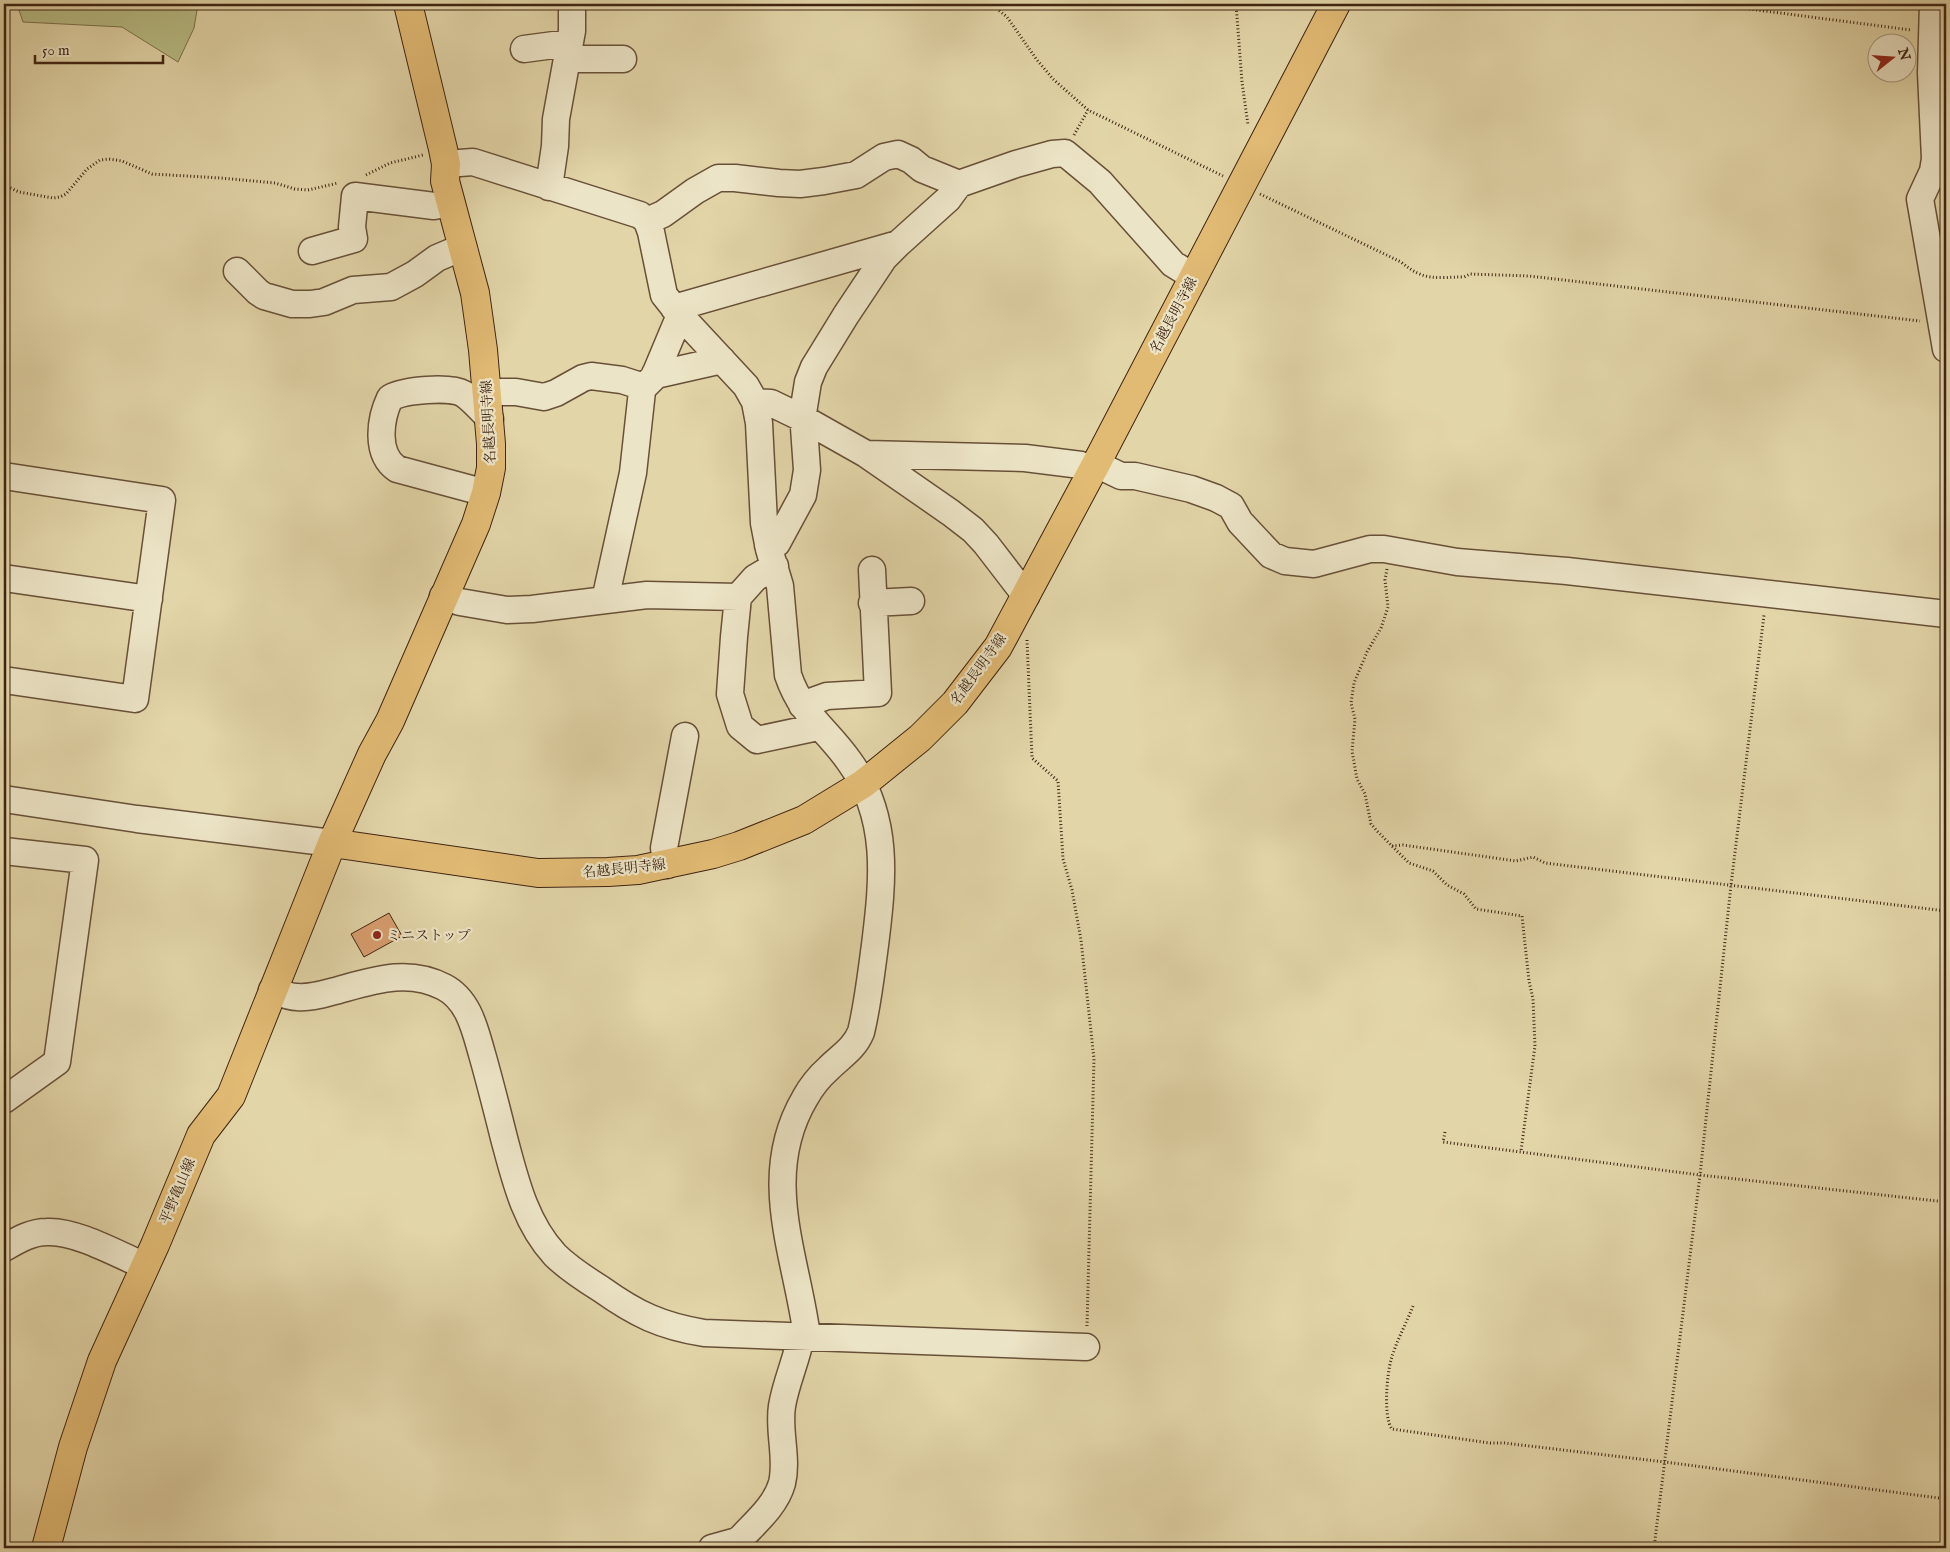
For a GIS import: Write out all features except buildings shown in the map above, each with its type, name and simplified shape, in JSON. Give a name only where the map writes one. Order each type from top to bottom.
[{"type":"main road","name":"名越長明寺線","points":[[408,4],[444,156],[445,181],[475,293],[490,420],[491,468],[486,493],[476,524],[390,721],[372,754],[332,843],[538,873],[608,872],[638,870],[667,865],[722,852],[778,831],[804,820],[863,784],[920,738],[955,703],[998,647],[1026,596],[1336,4]]},
{"type":"main road","name":"平野亀山線","points":[[46,1548],[73,1447],[102,1360],[145,1266],[201,1135],[231,1096],[332,843]]},
{"type":"street","points":[[549,187],[555,146],[556,119],[568,51],[572,4]]},
{"type":"street","points":[[1933,4],[1931,30],[1935,159],[1933,170],[1920,199],[1946,349]]},
{"type":"street","points":[[524,50],[568,51],[623,59]]},
{"type":"street","points":[[818,727],[757,740],[740,726],[730,694],[738,597],[755,578],[771,555],[803,495],[808,470],[803,413],[808,382],[817,361],[884,258],[948,200],[958,184],[1016,164],[1052,154],[1065,153],[1100,182],[1173,264],[1194,277]]},
{"type":"street","points":[[647,221],[663,214],[695,191],[718,178],[779,183],[824,181],[856,175],[884,157],[898,154],[911,160],[922,169],[958,184]]},
{"type":"street","points":[[444,156],[461,162],[473,162],[633,212],[647,221],[664,295],[677,312],[746,386],[755,402],[759,423],[764,523],[780,586],[788,675],[792,689],[818,727],[850,761],[863,784],[876,819],[881,850],[878,918],[864,1019],[857,1042],[828,1068],[805,1097],[794,1118],[783,1171],[782,1194],[785,1226],[803,1309],[804,1336],[782,1406],[783,1462],[781,1486],[768,1509],[741,1538],[737,1541],[712,1548]]},
{"type":"street","points":[[312,251],[354,239],[348,189],[434,206],[451,203]]},
{"type":"street","points":[[677,312],[898,244]]},
{"type":"street","points":[[237,271],[264,296],[292,304],[310,304],[324,302],[353,290],[391,287],[415,274],[437,258],[462,247]]},
{"type":"street","points":[[605,600],[632,480],[649,380],[677,312]]},
{"type":"street","points":[[487,392],[516,392],[544,397],[591,376],[622,380],[649,380],[660,374],[722,360]]},
{"type":"street","points":[[486,493],[397,469],[386,459],[382,432],[384,414],[390,398],[400,394],[436,390],[460,392],[471,400],[490,420]]},
{"type":"street","points":[[755,402],[771,403],[804,419],[866,454],[951,513],[973,530],[1026,596]]},
{"type":"street","points":[[866,454],[1025,458],[1094,467],[1121,476],[1135,476],[1191,489],[1231,506],[1240,522],[1272,555],[1285,561],[1314,564],[1370,549],[1393,550],[1457,562],[1567,571],[1946,614]]},
{"type":"street","points":[[4,476],[162,500],[135,699],[4,680]]},
{"type":"street","points":[[802,705],[827,696],[878,693],[872,603],[872,570]]},
{"type":"street","points":[[4,578],[149,599]]},
{"type":"street","points":[[444,596],[466,603],[507,610],[532,609],[647,595],[738,597]]},
{"type":"street","points":[[872,603],[911,601]]},
{"type":"street","points":[[667,865],[664,848],[685,736]]},
{"type":"street","points":[[4,799],[138,819],[332,843]]},
{"type":"street","points":[[4,851],[85,860],[57,1062],[4,1100]]},
{"type":"street","points":[[272,990],[296,997],[313,996],[383,978],[400,976],[416,977],[446,988],[457,996],[473,1024],[515,1180],[529,1216],[540,1235],[556,1255],[582,1276],[633,1311],[653,1321],[676,1328],[704,1333],[1086,1347]]},
{"type":"street","points":[[4,1248],[26,1236],[48,1232],[76,1236],[145,1266]]},
{"type":"path","points":[[991,4],[1007,17],[1037,60],[1054,79],[1088,110],[1401,262],[1414,273],[1423,276],[1464,276],[1470,274],[1530,276],[1928,321],[1942,321]]},
{"type":"path","points":[[1236,4],[1242,82],[1248,126],[1251,134],[1261,147]]},
{"type":"path","points":[[1711,4],[1915,30],[1931,30]]},
{"type":"path","points":[[1065,153],[1088,110]]},
{"type":"path","points":[[4,185],[18,192],[53,198],[60,197],[66,194],[87,169],[100,160],[108,159],[122,161],[152,174],[266,182],[308,190],[348,189],[390,163],[444,156]]},
{"type":"path","points":[[1393,550],[1385,580],[1388,607],[1381,628],[1367,652],[1354,683],[1350,703],[1355,720],[1352,751],[1357,779],[1364,794],[1371,824],[1409,864],[1433,871],[1447,885],[1464,894],[1476,909],[1522,916],[1529,980],[1533,998],[1535,1046],[1521,1151]]},
{"type":"path","points":[[1654,1548],[1700,1175],[1731,885],[1766,594]]},
{"type":"path","points":[[1027,631],[1032,758],[1058,781],[1063,859],[1072,890],[1081,940],[1094,1059],[1086,1347]]},
{"type":"path","points":[[1392,846],[1516,860],[1533,857],[1545,863],[1946,911]]},
{"type":"path","points":[[1445,1132],[1443,1142],[1700,1175],[1946,1202]]},
{"type":"path","points":[[1413,1306],[1391,1361],[1387,1401],[1388,1424],[1392,1429],[1490,1443],[1504,1443],[1665,1462],[1946,1499]]},
{"type":"green space","points":[[17,4],[198,4],[194,28],[178,62],[122,27],[23,22]]},
{"type":"place","name":"ミニストップ","points":[[377,935]]}]
